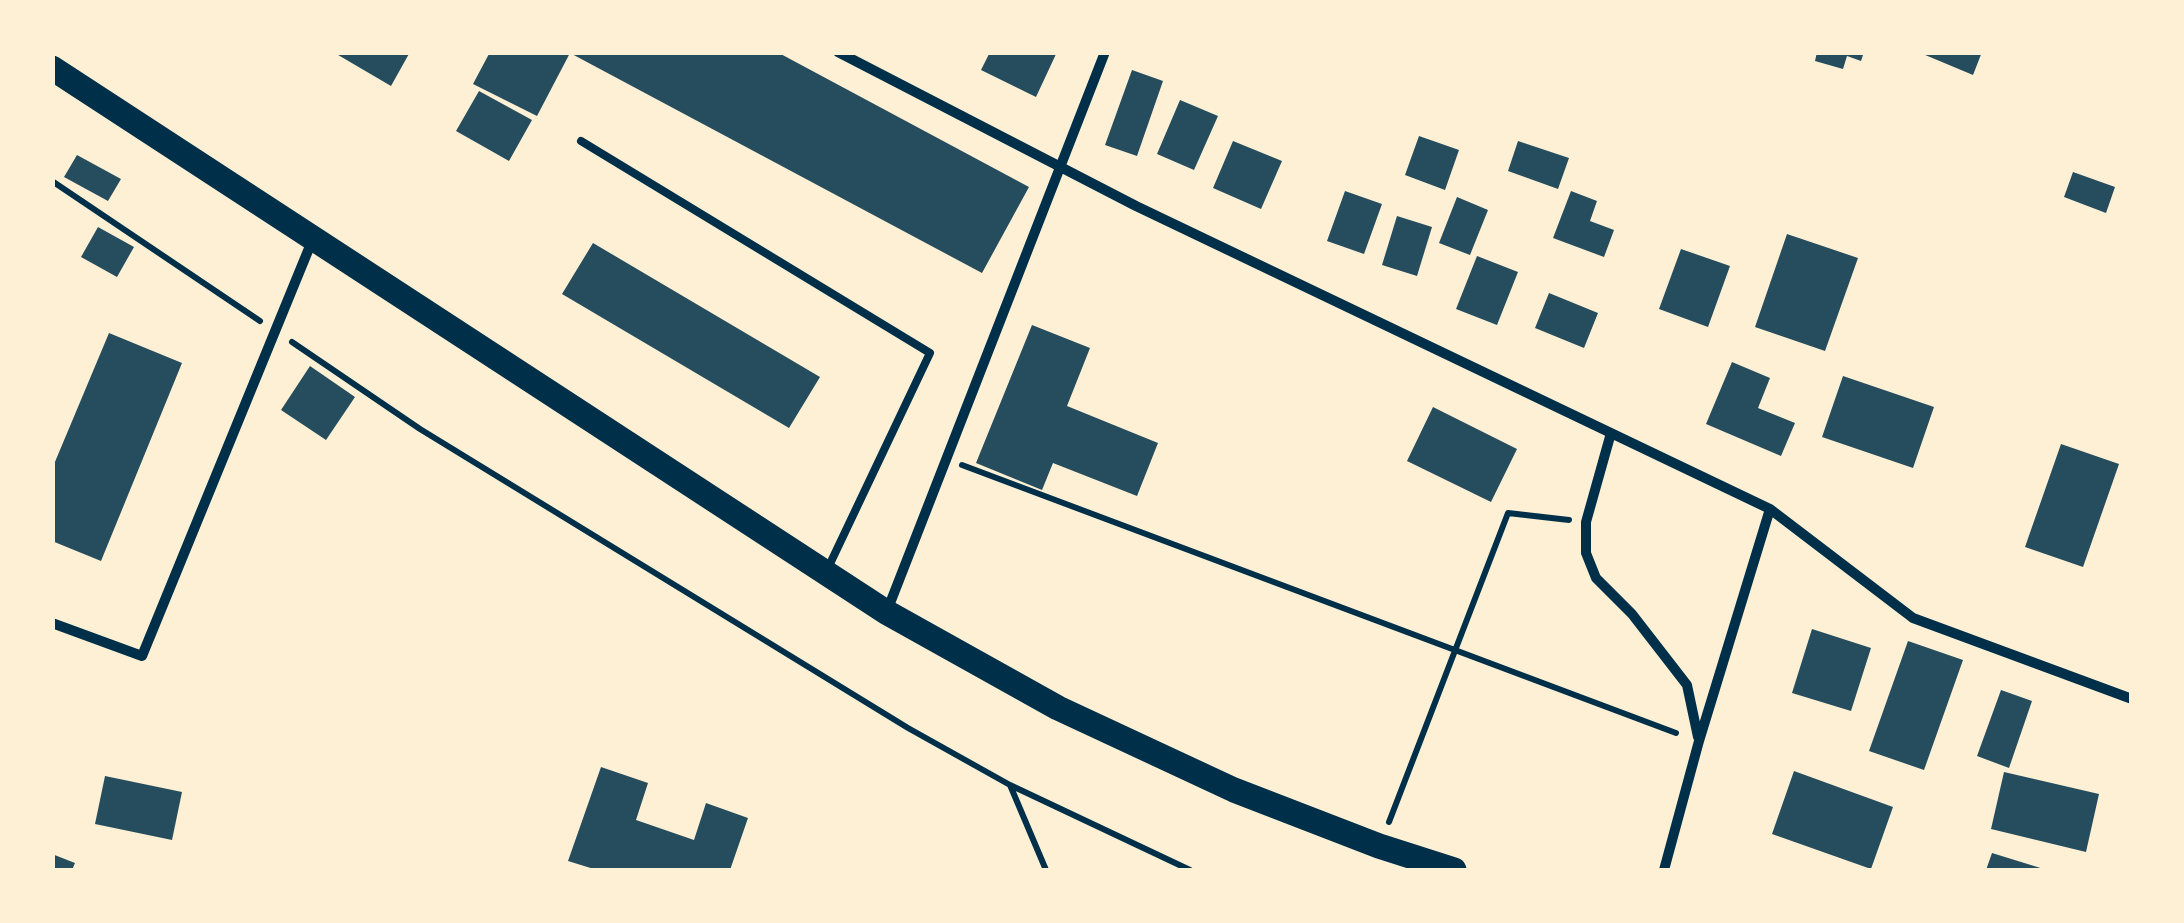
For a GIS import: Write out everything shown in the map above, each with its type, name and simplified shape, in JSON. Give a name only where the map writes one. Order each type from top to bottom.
[{"type":"main road","points":[[52,68],[886,612],[1058,708],[1234,790],[1379,846],[1454,870]]},
{"type":"street","points":[[838,52],[1154,214],[1770,510],[1913,618],[2132,700]]},
{"type":"street","points":[[886,612],[1105,52]]},
{"type":"street","points":[[52,623],[142,656],[314,237]]},
{"type":"street","points":[[1612,434],[1586,522],[1586,552],[1596,578],[1632,614],[1687,685],[1698,742]]},
{"type":"street","points":[[1664,870],[1698,742],[1770,510]]},
{"type":"lane","points":[[581,141],[930,353],[826,572]]},
{"type":"path","points":[[52,180],[420,429],[908,728],[1010,785],[1190,870]]},
{"type":"path","points":[[947,460],[1698,742]]},
{"type":"path","points":[[1379,846],[1508,513],[1586,522]]},
{"type":"path","points":[[1010,785],[1046,870]]},
{"type":"building","points":[[333,52],[410,52],[391,86]]},
{"type":"building","points":[[490,52],[777,52],[1029,187],[982,273],[570,53],[537,116],[473,84]]},
{"type":"building","points":[[990,52],[1057,52],[1036,97],[981,70]]},
{"type":"building","points":[[1817,52],[1864,52],[1861,61],[1847,56],[1843,69],[1815,61]]},
{"type":"building","points":[[1918,52],[1982,52],[1973,75]]},
{"type":"building","points":[[1132,70],[1163,81],[1137,156],[1105,145]]},
{"type":"building","points":[[479,91],[532,120],[509,161],[456,131]]},
{"type":"building","points":[[1180,100],[1218,116],[1194,170],[1157,154]]},
{"type":"building","points":[[1419,136],[1459,150],[1445,190],[1405,175]]},
{"type":"building","points":[[1233,141],[1282,161],[1261,209],[1213,188]]},
{"type":"building","points":[[1518,141],[1569,158],[1558,189],[1508,171]]},
{"type":"building","points":[[77,155],[121,179],[108,201],[64,177]]},
{"type":"building","points":[[2073,172],[2115,187],[2106,213],[2064,197]]},
{"type":"building","points":[[1345,191],[1382,204],[1364,254],[1327,241]]},
{"type":"building","points":[[1571,191],[1597,201],[1590,221],[1614,230],[1604,257],[1553,238]]},
{"type":"building","points":[[1457,197],[1488,210],[1470,255],[1439,243]]},
{"type":"building","points":[[1397,216],[1432,227],[1417,276],[1382,265]]},
{"type":"building","points":[[98,227],[134,247],[117,277],[81,257]]},
{"type":"building","points":[[1787,234],[1858,258],[1825,351],[1755,327]]},
{"type":"building","points":[[593,243],[820,377],[789,428],[562,294]]},
{"type":"building","points":[[1681,249],[1730,266],[1708,327],[1659,309]]},
{"type":"building","points":[[1477,256],[1518,272],[1497,325],[1456,309]]},
{"type":"building","points":[[1549,293],[1598,313],[1584,348],[1535,328]]},
{"type":"building","points":[[1032,325],[1090,348],[1067,406],[1158,443],[1137,496],[1053,463],[1042,490],[976,463]]},
{"type":"building","points":[[109,333],[182,363],[101,561],[52,541],[52,469]]},
{"type":"building","points":[[1732,362],[1770,378],[1758,408],[1795,423],[1781,456],[1706,424]]},
{"type":"building","points":[[310,366],[355,397],[326,440],[281,410]]},
{"type":"building","points":[[1843,376],[1934,407],[1913,468],[1822,437]]},
{"type":"building","points":[[1433,407],[1517,449],[1491,502],[1407,461]]},
{"type":"building","points":[[2061,444],[2119,464],[2083,567],[2025,547]]},
{"type":"building","points":[[1812,629],[1871,648],[1851,711],[1792,693]]},
{"type":"building","points":[[1908,641],[1963,660],[1924,770],[1869,751]]},
{"type":"building","points":[[2001,690],[2032,701],[2009,768],[1977,756]]},
{"type":"building","points":[[601,767],[648,783],[636,820],[694,840],[706,803],[748,818],[730,870],[597,870],[568,861]]},
{"type":"building","points":[[1794,771],[1893,807],[1871,869],[1772,834]]},
{"type":"building","points":[[2004,772],[2099,794],[2086,852],[1991,829]]},
{"type":"building","points":[[105,776],[182,792],[172,840],[95,824]]},
{"type":"building","points":[[1992,853],[2047,870],[1986,870]]},
{"type":"building","points":[[52,854],[75,863],[72,870],[52,870]]}]
